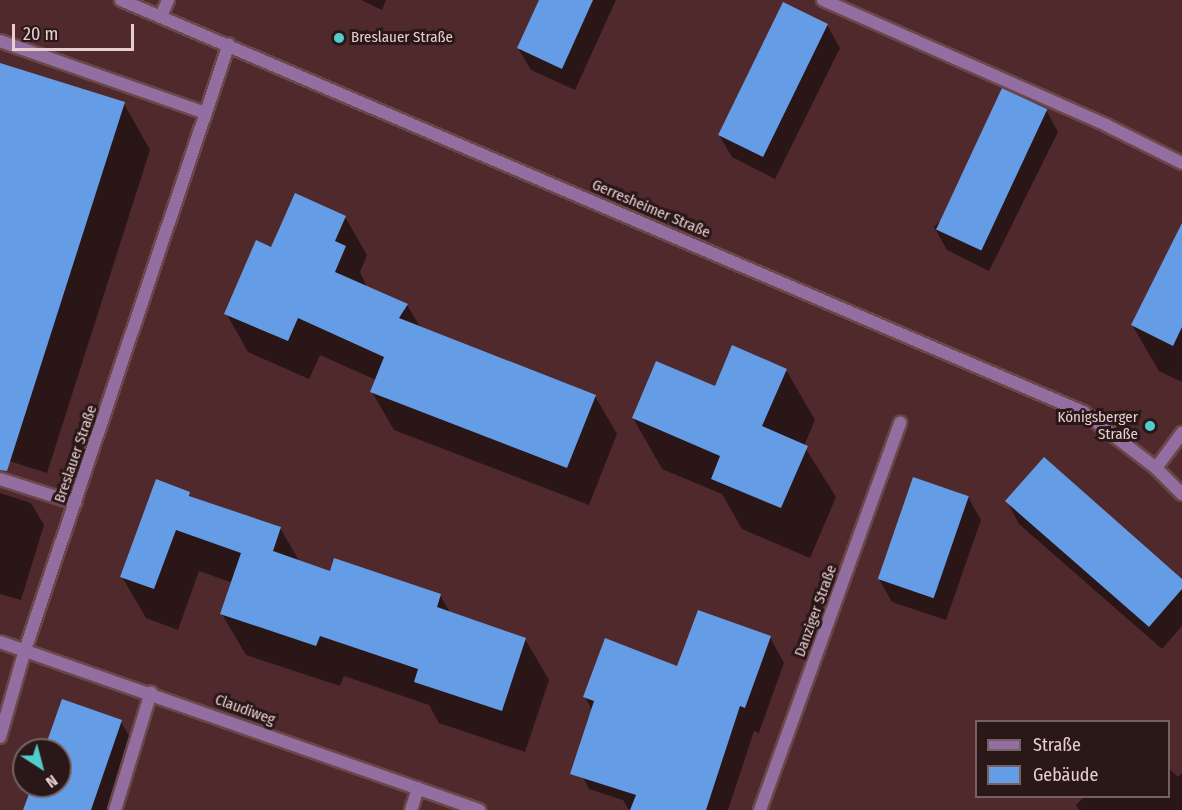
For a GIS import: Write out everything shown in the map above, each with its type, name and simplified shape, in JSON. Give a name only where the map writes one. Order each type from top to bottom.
[{"type":"street","name":"Gerresheimer Straße","points":[[121,0],[229,44],[1083,412],[1156,468],[1182,494]]},
{"type":"street","points":[[161,16],[168,0]]},
{"type":"street","points":[[823,0],[1095,120],[1182,163]]},
{"type":"street","points":[[0,41],[206,113]]},
{"type":"street","name":"Breslauer Straße","points":[[0,737],[25,651],[229,44]]},
{"type":"street","name":"Danziger Straße","points":[[760,810],[900,423]]},
{"type":"street","points":[[1156,468],[1182,433]]},
{"type":"street","points":[[0,479],[75,503]]},
{"type":"street","name":"Claudiweg","points":[[0,642],[151,692],[479,810]]},
{"type":"street","points":[[115,810],[151,692]]},
{"type":"street","points":[[411,810],[418,788]]},
{"type":"building","points":[[539,0],[593,0],[562,69],[517,48]]},
{"type":"building","points":[[783,2],[828,24],[763,157],[718,135]]},
{"type":"building","points":[[0,63],[125,102],[7,471],[0,470]]},
{"type":"building","points":[[1002,88],[1047,109],[981,251],[936,229]]},
{"type":"building","points":[[295,193],[346,216],[335,241],[346,246],[335,272],[408,304],[399,318],[596,395],[567,468],[370,392],[384,357],[298,318],[288,341],[224,314],[256,240],[271,247]]},
{"type":"building","points":[[1182,223],[1182,327],[1173,346],[1131,325]]},
{"type":"building","points":[[732,345],[787,369],[762,426],[808,446],[781,508],[711,479],[720,456],[632,418],[656,361],[715,386]]},
{"type":"building","points":[[1044,457],[1182,579],[1182,589],[1149,627],[1005,501]]},
{"type":"building","points":[[913,477],[969,496],[934,598],[878,579]]},
{"type":"building","points":[[156,479],[190,492],[189,496],[281,527],[273,551],[330,571],[334,558],[441,594],[437,607],[526,638],[502,711],[414,682],[418,669],[320,636],[316,646],[220,614],[241,553],[176,530],[154,589],[120,577]]},
{"type":"building","points":[[698,610],[771,636],[745,708],[740,706],[706,810],[630,810],[636,795],[570,774],[594,701],[583,697],[605,638],[677,666]]},
{"type":"building","points":[[62,699],[122,720],[91,810],[23,810],[28,798],[72,798],[72,738],[48,738]]},
{"type":"place","name":"Breslauer Straße","points":[[339,38]]},
{"type":"place","name":"Königsberger Straße","points":[[1150,426]]}]
